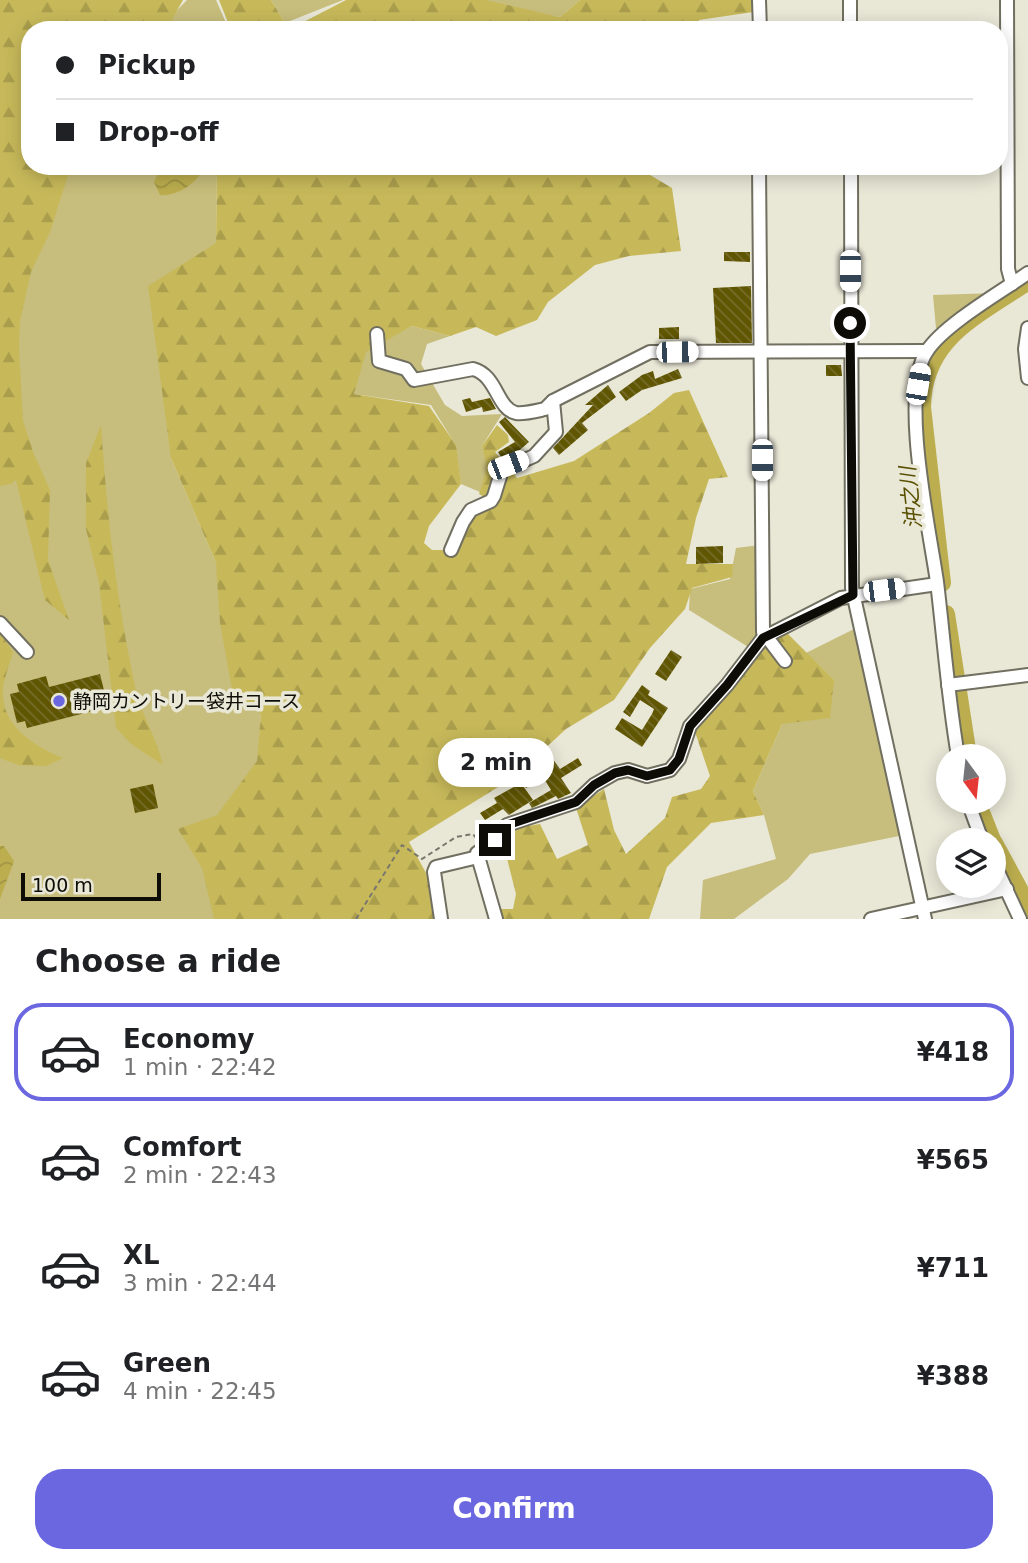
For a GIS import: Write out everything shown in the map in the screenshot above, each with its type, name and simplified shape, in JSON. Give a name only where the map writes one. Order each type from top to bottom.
[{"type":"street","points":[[760,0],[760,21]]},
{"type":"street","points":[[850,0],[850,21]]},
{"type":"street","points":[[1006,21],[1007,0]]},
{"type":"street","points":[[760,175],[765,637],[785,661]]},
{"type":"street","points":[[851,175],[853,595],[924,913]]},
{"type":"street","points":[[1005,175],[1008,269],[1012,284]]},
{"type":"street","points":[[956,744],[925,509],[916,409],[922,364],[927,351],[945,333],[1028,273]]},
{"type":"street","points":[[1028,328],[1025,349],[1028,378]]},
{"type":"street","points":[[377,334],[379,361],[406,369],[414,380],[473,369],[487,376],[509,410],[517,413],[545,410],[553,401],[650,352],[850,349],[927,351]]},
{"type":"street","points":[[451,550],[471,510],[491,501],[502,470],[534,456],[556,432],[553,401]]},
{"type":"street","points":[[441,919],[434,872],[436,867],[481,851],[495,840],[507,825],[576,802],[594,785],[615,773],[628,770],[647,776],[670,770],[679,759],[690,726],[765,637],[853,595],[937,584]]},
{"type":"street","points":[[0,623],[27,652]]},
{"type":"street","points":[[948,685],[1028,675]]},
{"type":"street","points":[[481,851],[496,919]]},
{"type":"street","points":[[871,919],[924,913],[1007,889],[1020,919]]},
{"type":"path","points":[[356,919],[402,845],[422,859],[456,837],[473,834],[481,851]]},
{"type":"shaded area","points":[[187,0],[216,0],[225,21],[167,21]]},
{"type":"shaded area","points":[[271,0],[343,0],[290,21],[284,21]]},
{"type":"shaded area","points":[[480,0],[580,0],[560,17]]},
{"type":"shaded area","points":[[28,175],[217,175],[216,243],[171,458],[216,563],[261,714],[258,761],[214,919],[0,919],[0,278]]},
{"type":"shaded area","points":[[998,293],[943,329],[936,328],[933,295]]},
{"type":"shaded area","points":[[412,326],[450,336],[427,344],[421,364],[445,405],[462,416],[502,414],[482,446],[488,468],[480,492],[461,484],[455,444],[431,405],[354,394],[364,351]]},
{"type":"shaded area","points":[[760,545],[759,630],[750,648],[689,610],[690,589],[730,579],[736,548]]},
{"type":"shaded area","points":[[860,626],[899,836],[810,854],[788,879],[734,919],[700,919],[703,880],[776,859],[764,815],[753,791],[782,724],[834,680],[806,653]]},
{"type":"green space","points":[[0,0],[183,0],[171,21],[21,21],[21,175],[68,175],[50,232],[31,272],[20,321],[19,350],[23,420],[33,452],[50,490],[48,560],[69,620],[45,600],[16,480],[0,486]]},
{"type":"green space","points":[[219,0],[271,0],[284,21],[227,21]]},
{"type":"green space","points":[[346,0],[486,0],[560,17],[580,0],[759,0],[760,11],[699,21],[305,21]]},
{"type":"green space","points":[[217,175],[650,175],[672,188],[681,251],[629,256],[595,265],[548,302],[537,320],[496,336],[476,327],[450,336],[412,326],[366,352],[354,394],[429,406],[456,445],[461,484],[429,526],[424,543],[432,550],[448,550],[466,517],[490,500],[479,494],[487,468],[482,446],[497,425],[508,435],[509,442],[495,452],[517,478],[574,461],[649,413],[674,393],[689,390],[728,477],[709,479],[696,518],[686,564],[733,564],[732,577],[692,588],[685,609],[650,648],[614,700],[566,729],[513,778],[409,842],[426,873],[435,919],[214,919],[202,868],[178,829],[217,815],[257,761],[261,714],[232,689],[220,623],[216,563],[171,458],[148,286],[216,243]]},
{"type":"green space","points":[[101,425],[110,527],[124,628],[137,695],[163,765],[131,744],[116,728],[99,583],[86,529],[86,463]]},
{"type":"green space","points":[[782,628],[834,680],[830,718],[782,724],[753,791],[764,815],[711,823],[667,867],[649,919],[500,919],[497,909],[513,909],[516,894],[502,839],[516,828],[540,824],[557,859],[588,845],[576,808],[604,789],[614,830],[626,854],[665,818],[672,797],[701,789],[710,776],[695,732]]},
{"type":"green space","points":[[0,633],[13,652],[3,689],[7,713],[21,733],[63,758],[46,766],[18,765],[0,758]]},
{"type":"water","points":[[157,175],[200,175],[193,183],[173,194],[160,195],[154,182]]},
{"type":"water","points":[[0,846],[4,846],[14,861],[0,899]]},
{"type":"building","points":[[724,252],[750,252],[750,262],[724,261]]},
{"type":"building","points":[[751,286],[752,343],[716,343],[713,288]]},
{"type":"building","points":[[679,327],[679,339],[659,339],[659,328]]},
{"type":"building","points":[[826,365],[841,365],[842,376],[826,376]]},
{"type":"building","points":[[678,369],[682,378],[642,390],[626,401],[619,392],[642,375],[653,371],[655,379]]},
{"type":"building","points":[[608,385],[616,397],[582,423],[588,430],[559,455],[553,448],[593,405],[585,405]]},
{"type":"building","points":[[470,398],[472,402],[490,398],[496,409],[483,412],[482,407],[466,412],[462,400]]},
{"type":"building","points":[[505,417],[529,442],[514,455],[503,460],[498,452],[515,442],[499,422]]},
{"type":"building","points":[[723,546],[723,563],[696,564],[696,547]]},
{"type":"building","points":[[671,650],[682,657],[666,681],[655,674]]},
{"type":"building","name":"静岡カントリー袋井コース","points":[[100,674],[108,707],[27,728],[25,721],[17,723],[10,694],[19,692],[17,684],[46,676],[49,687]]},
{"type":"building","points":[[642,685],[650,691],[648,695],[668,708],[642,747],[615,729],[622,718],[642,730],[652,714],[654,709],[640,700],[630,717],[623,712]]},
{"type":"building","points":[[552,758],[560,769],[578,758],[582,765],[561,778],[571,793],[558,799],[556,796],[532,808],[529,803],[551,790],[543,777],[526,788],[521,781]]},
{"type":"building","points":[[521,783],[533,800],[509,815],[503,809],[485,820],[480,813],[497,803],[494,798]]},
{"type":"building","points":[[153,784],[158,808],[135,813],[130,789]]},
{"type":"waterway","name":"沖之川","points":[[942,583],[922,407],[925,383],[932,363],[957,331],[1028,281]]},
{"type":"waterway","name":"沖之川","points":[[946,614],[966,744]]},
{"type":"waterway","name":"沖之川","points":[[982,814],[987,828]]},
{"type":"waterway","name":"沖之川","points":[[1006,865],[1028,914]]},
{"type":"place","name":"静岡カントリー袋井コース","points":[[59,701]]},
{"type":"route","points":[[495,840],[507,825],[562,809],[615,773],[628,770],[647,776],[670,770],[679,759],[690,726],[727,685],[763,638],[841,598],[853,595],[850,323]]}]
